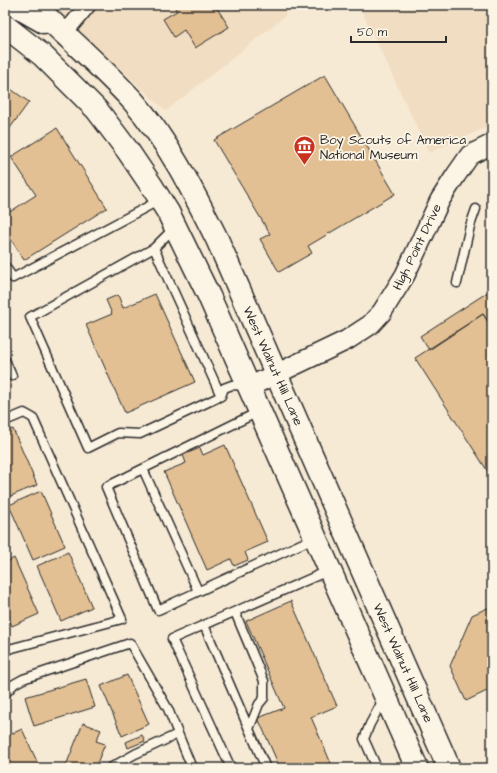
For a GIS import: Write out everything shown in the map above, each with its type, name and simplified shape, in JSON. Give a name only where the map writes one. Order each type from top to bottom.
[{"type":"main road","points":[[14,5],[64,34]]},
{"type":"main road","name":"West Walnut Hill Lane","points":[[34,5],[103,70],[133,101],[155,131],[195,195],[217,239],[449,768]]},
{"type":"main road","points":[[5,26],[42,55],[97,110],[132,158],[160,200],[175,227],[209,296],[417,768]]},
{"type":"street","points":[[64,34],[88,5]]},
{"type":"street","name":"High Point Drive","points":[[249,387],[347,340],[370,325],[382,312],[405,275],[440,200],[456,174],[470,155],[492,144]]},
{"type":"lane","points":[[5,266],[13,278],[160,200]]},
{"type":"lane","points":[[457,283],[470,226],[476,209]]},
{"type":"lane","points":[[175,227],[154,248],[30,317],[84,440],[88,448],[118,434],[140,434],[221,396],[224,388],[232,385],[249,387]]},
{"type":"lane","points":[[154,248],[221,396]]},
{"type":"lane","points":[[5,360],[12,376]]},
{"type":"lane","points":[[260,411],[106,487],[158,610],[316,537]]},
{"type":"lane","points":[[5,421],[24,413],[33,418],[122,619],[5,650]]},
{"type":"lane","points":[[143,469],[198,591]]},
{"type":"lane","points":[[231,768],[172,639],[330,570]]},
{"type":"lane","points":[[235,612],[264,680],[264,698],[259,704],[249,730]]},
{"type":"lane","points":[[204,625],[266,768]]},
{"type":"lane","points":[[5,694],[14,684],[23,679],[130,642],[168,709],[192,768]]},
{"type":"lane","points":[[377,768],[364,739],[385,695]]},
{"type":"lane","points":[[110,768],[135,754],[178,734]]},
{"type":"shaded area","points":[[50,5],[287,5],[285,16],[166,111]]},
{"type":"shaded area","points":[[359,5],[492,5],[492,125],[429,153]]},
{"type":"building","points":[[173,5],[215,5],[229,27],[195,48],[184,30],[174,37],[163,19],[177,11]]},
{"type":"building","name":"Boy Scouts of America National Museum","points":[[325,75],[395,194],[308,246],[312,253],[279,272],[260,239],[270,234],[214,140]]},
{"type":"building","points":[[5,85],[29,102],[5,135]]},
{"type":"building","points":[[57,128],[107,208],[24,260],[5,230],[5,215],[36,195],[11,157]]},
{"type":"building","points":[[488,292],[492,298],[492,328],[483,314],[429,350],[420,336]]},
{"type":"building","points":[[155,294],[195,382],[125,413],[86,325],[112,314],[106,300],[118,295],[123,308]]},
{"type":"building","points":[[483,314],[492,328],[492,478],[415,358]]},
{"type":"building","points":[[13,429],[37,485],[6,498],[5,433]]},
{"type":"building","points":[[225,445],[268,542],[245,552],[248,560],[234,566],[231,559],[207,570],[164,472],[186,463],[183,455],[200,448],[203,455]]},
{"type":"building","points":[[41,491],[65,546],[33,560],[9,505]]},
{"type":"building","points":[[68,552],[92,607],[61,621],[37,566]]},
{"type":"building","points":[[14,558],[39,614],[12,626],[5,610],[5,563]]},
{"type":"building","points":[[291,601],[337,706],[311,717],[333,768],[280,768],[258,718],[284,708],[246,621]]},
{"type":"building","points":[[492,606],[492,691],[489,690],[466,701],[450,666],[472,615]]},
{"type":"building","points":[[127,675],[149,724],[122,736],[101,686]]},
{"type":"building","points":[[86,679],[95,707],[34,726],[25,697]]},
{"type":"building","points":[[83,723],[101,730],[96,741],[105,744],[95,768],[65,768]]},
{"type":"building","points":[[22,729],[40,768],[9,768],[5,759],[5,737]]},
{"type":"building","points":[[142,735],[145,741],[128,748],[126,742]]},
{"type":"place","name":"Boy Scouts of America National Museum","points":[[305,166]]}]
